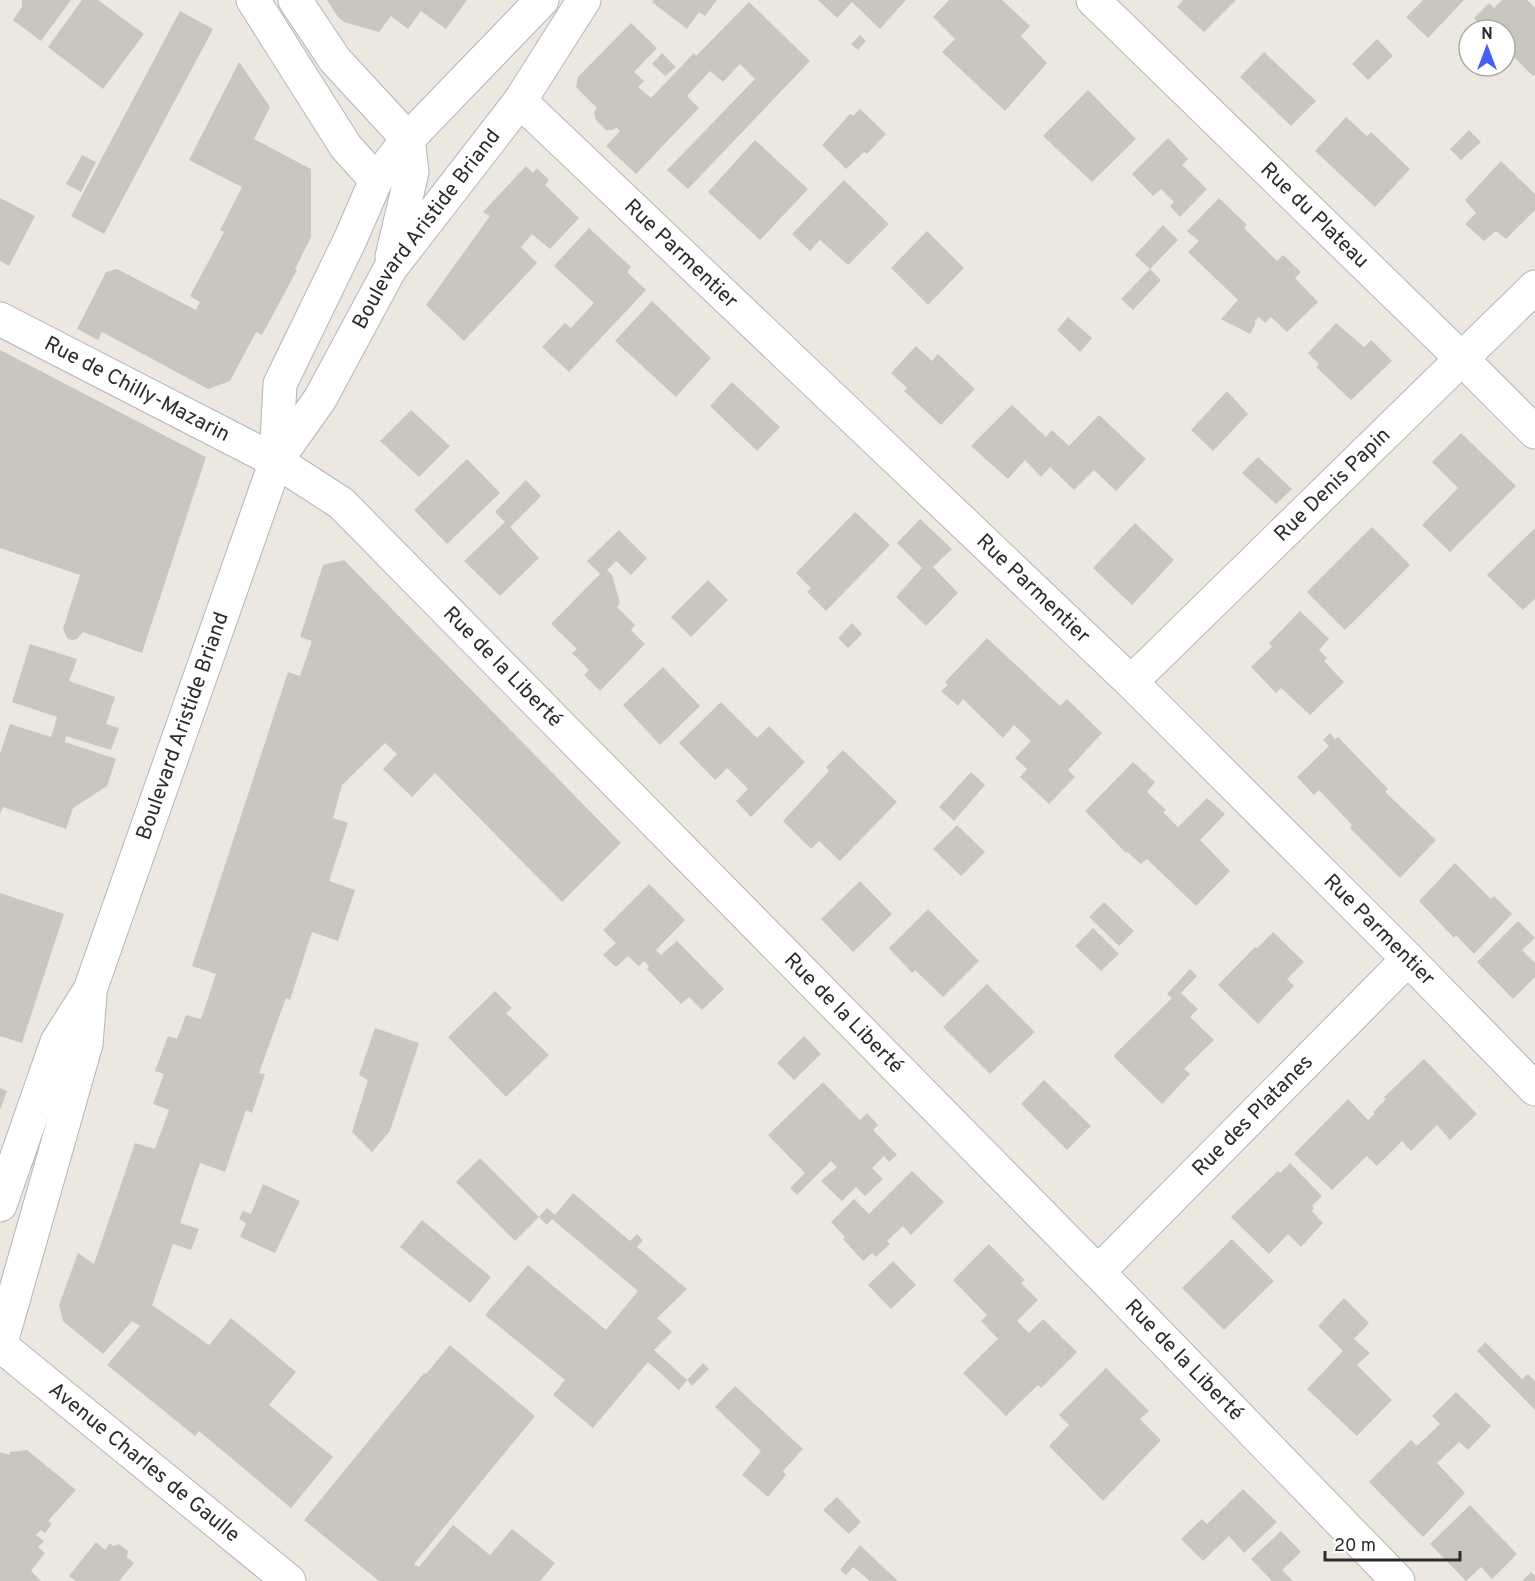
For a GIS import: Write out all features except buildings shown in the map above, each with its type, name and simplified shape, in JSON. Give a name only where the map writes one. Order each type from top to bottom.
[{"type":"street","points":[[253,0],[346,147],[376,180],[479,153]]},
{"type":"street","points":[[295,0],[335,60],[408,139],[412,172],[390,269]]},
{"type":"street","name":"Boulevard Aristide Briand","points":[[276,461],[280,384],[350,240],[376,180],[408,139],[542,0]]},
{"type":"street","name":"Boulevard Aristide Briand","points":[[0,1205],[57,1042],[90,990],[276,461],[320,399],[390,269],[520,101],[584,0]]},
{"type":"street","name":"Rue du Plateau","points":[[1093,0],[1462,358],[1535,432]]},
{"type":"street","name":"Rue Parmentier","points":[[520,101],[1131,682],[1535,1089]]},
{"type":"street","name":"Rue Denis Papin","points":[[1131,682],[1535,287]]},
{"type":"street","name":"Rue de Chilly-Mazarin","points":[[0,319],[276,461]]},
{"type":"street","name":"Rue de la Liberté","points":[[276,461],[341,503],[1098,1272],[1398,1581]]},
{"type":"street","name":"Rue des Platanes","points":[[1098,1272],[1408,959]]},
{"type":"street","name":"Boulevard Aristide Briand","points":[[0,1346],[86,1044],[90,990]]},
{"type":"street","name":"Avenue Charles de Gaulle","points":[[0,1346],[289,1581]]}]
